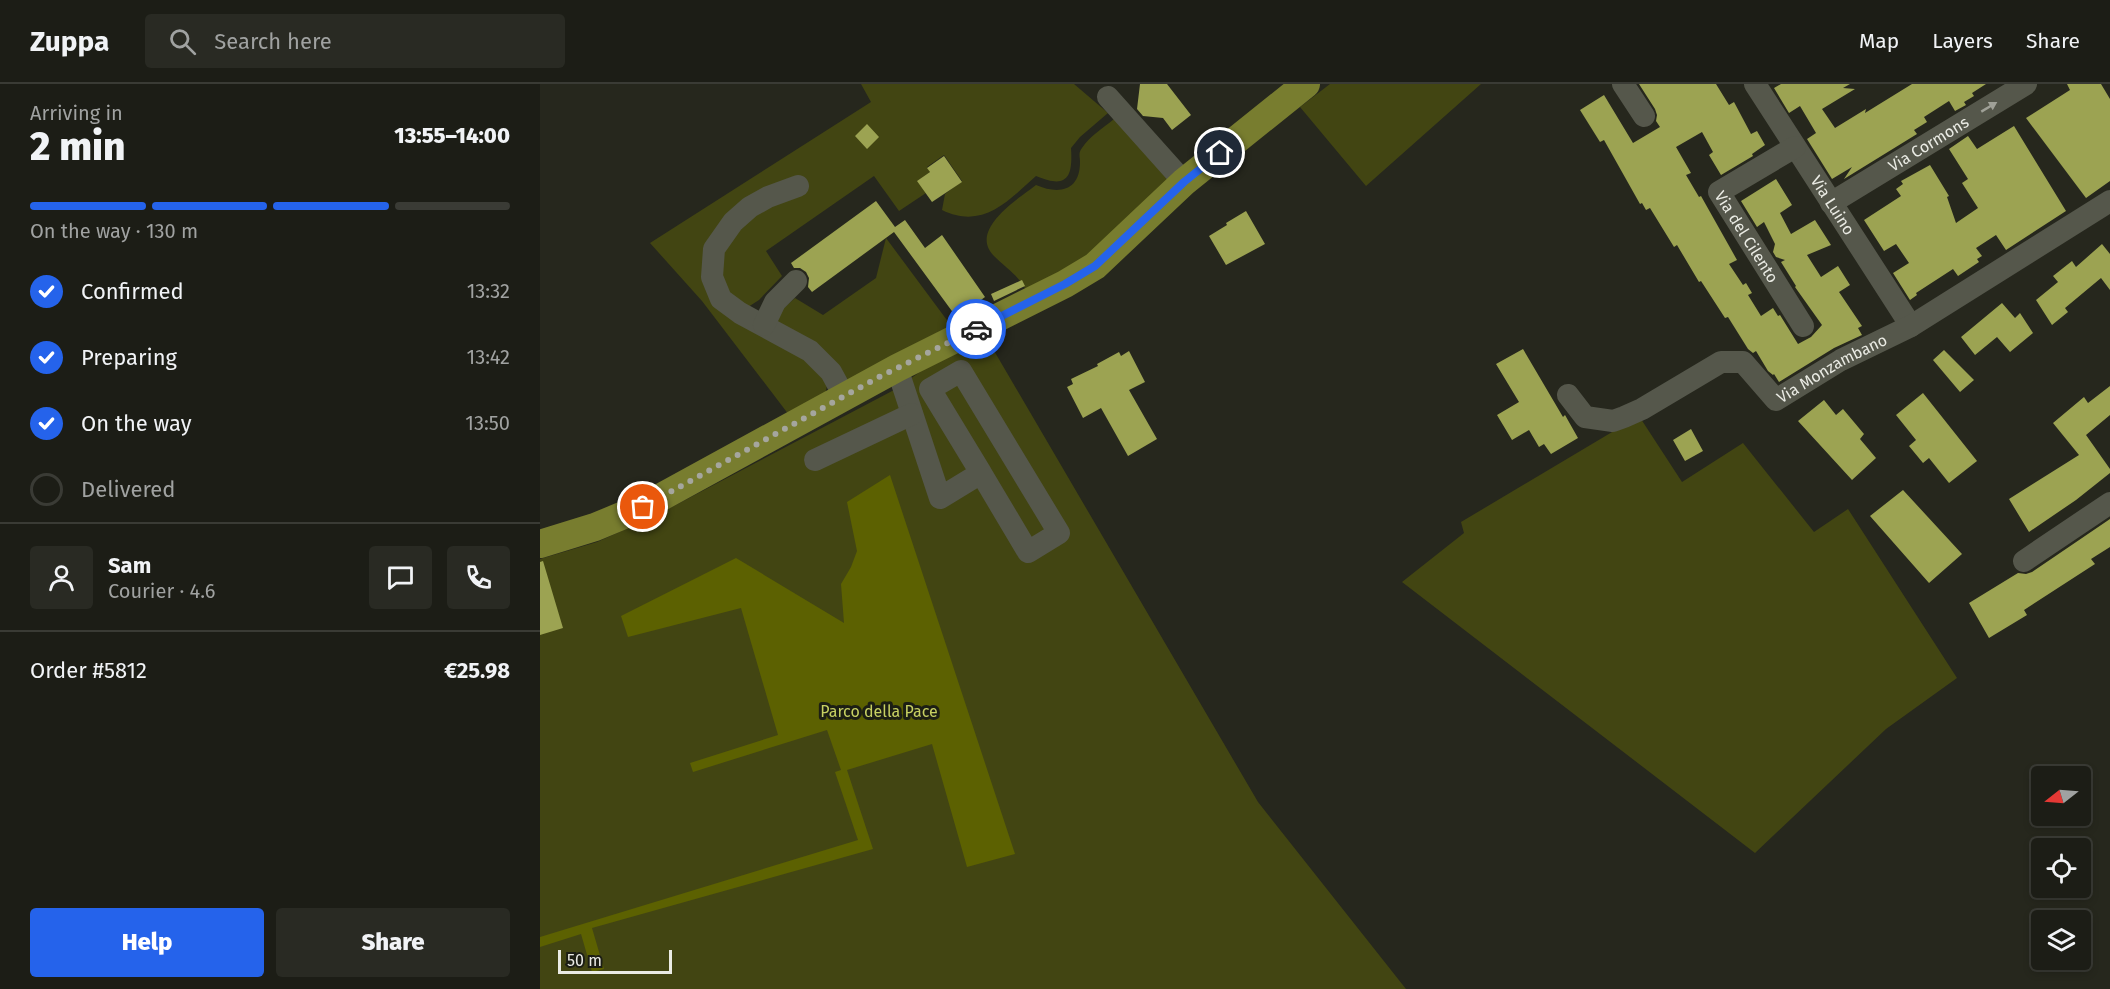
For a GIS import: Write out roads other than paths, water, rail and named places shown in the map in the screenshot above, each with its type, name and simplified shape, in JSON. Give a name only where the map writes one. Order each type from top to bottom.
[{"type":"main road","points":[[540,544],[595,527],[643,507],[844,396],[1065,284],[1095,266],[1184,182],[1306,84]]},
{"type":"street","points":[[1623,84],[1644,116]]},
{"type":"street","name":"Via Luino","points":[[1755,84],[1911,326]]},
{"type":"street","name":"Via Cormons","points":[[1832,203],[2026,84]]},
{"type":"street","points":[[1108,97],[1184,182]]},
{"type":"street","name":"Via del Cilento","points":[[1795,147],[1719,192],[1803,326]]},
{"type":"street","points":[[798,186],[768,197],[750,207],[733,222],[714,249],[712,277],[721,299],[740,313],[810,351],[831,372],[844,396]]},
{"type":"street","name":"Via Monzambano","points":[[1568,395],[1585,417],[1613,420],[1642,409],[1721,362],[1743,362],[1776,400],[1841,360],[1911,326],[2108,207]]},
{"type":"street","points":[[764,325],[775,302],[796,281]]},
{"type":"street","points":[[897,368],[940,498],[981,473]]},
{"type":"street","points":[[961,370],[1059,533],[1028,552],[981,473],[930,389],[961,370]]},
{"type":"street","points":[[815,460],[912,414]]},
{"type":"street","points":[[2024,561],[2110,503]]},
{"type":"park label","name":"Parco della Pace","points":[[879,711]]}]
